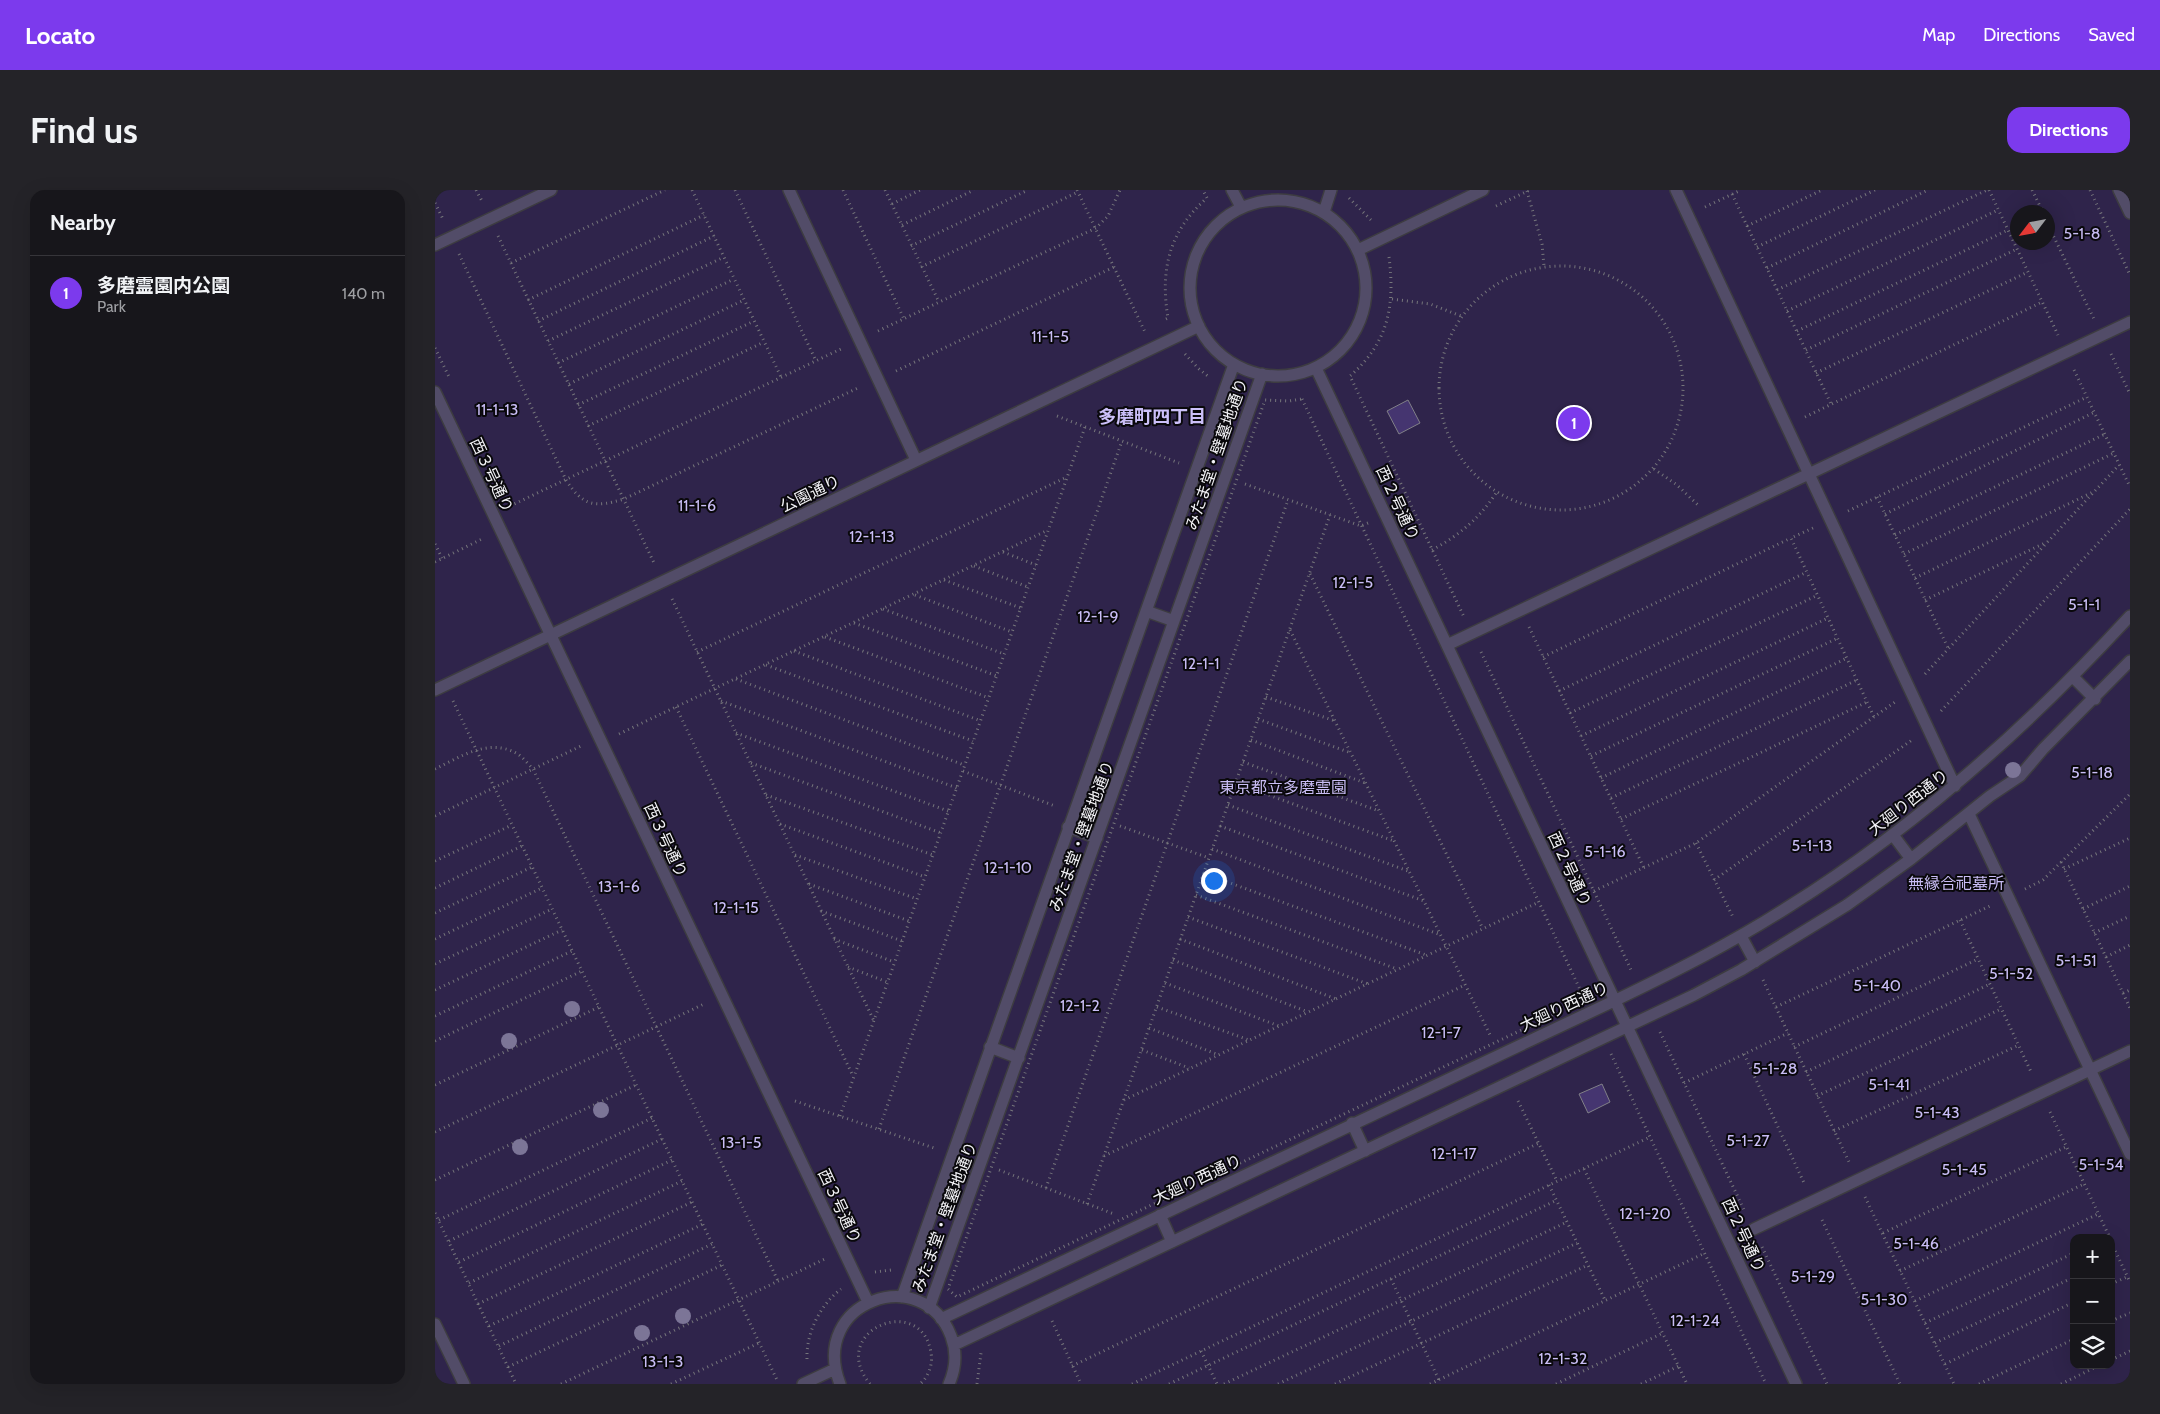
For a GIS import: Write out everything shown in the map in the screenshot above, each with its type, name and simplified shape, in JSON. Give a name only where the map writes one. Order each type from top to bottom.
[{"type":"lane","points":[[435,246],[551,190]]},
{"type":"lane","points":[[789,190],[916,460]]},
{"type":"lane","points":[[1232,190],[1241,208]]},
{"type":"lane","points":[[1324,212],[1331,190]]},
{"type":"lane","points":[[1358,250],[1483,190]]},
{"type":"lane","points":[[1676,190],[1955,786]]},
{"type":"lane","points":[[2119,190],[2130,213]]},
{"type":"lane","points":[[1291,195],[1301,202],[1324,212],[1349,235],[1358,250],[1364,266],[1367,283],[1366,300],[1361,318],[1354,333],[1344,347],[1331,359],[1316,368],[1290,375],[1262,374],[1234,364],[1208,340],[1199,326],[1191,296],[1193,265],[1206,237],[1227,215],[1241,208],[1257,202],[1291,195]]},
{"type":"lane","points":[[1447,645],[2130,322]]},
{"type":"lane","name":"公園通り","points":[[435,690],[1199,326]]},
{"type":"lane","name":"みたま堂・壁墓地通り","points":[[902,1297],[1234,364]]},
{"type":"lane","name":"西２号通り","points":[[1316,368],[1796,1384]]},
{"type":"lane","name":"みたま堂・壁墓地通り","points":[[929,1308],[1262,374]]},
{"type":"lane","name":"西３号通り","points":[[435,392],[868,1302]]},
{"type":"lane","points":[[1146,611],[1175,622]]},
{"type":"lane","name":"大廻り西通り","points":[[941,1318],[1674,972],[1741,936],[1836,876],[1893,835],[1955,786],[2031,719],[2130,616]]},
{"type":"lane","points":[[954,1345],[1695,995],[1755,962],[1847,905],[1911,859],[1990,796],[2020,776],[2043,749],[2095,699],[2130,661]]},
{"type":"lane","points":[[2073,677],[2095,699]]},
{"type":"lane","points":[[1969,814],[2130,1154]]},
{"type":"lane","points":[[1068,827],[1097,838]]},
{"type":"lane","points":[[1893,835],[1911,859]]},
{"type":"lane","points":[[1741,936],[1755,962]]},
{"type":"lane","points":[[990,1048],[1019,1058]]},
{"type":"lane","points":[[1754,1229],[2130,1051]]},
{"type":"lane","points":[[1352,1123],[1365,1151]]},
{"type":"lane","points":[[1160,1215],[1173,1242]]},
{"type":"lane","points":[[840,1384],[835,1369],[834,1349],[842,1326],[858,1308],[868,1302],[879,1298],[902,1297],[915,1300],[929,1308],[941,1318],[949,1331],[954,1345],[955,1366],[949,1384]]},
{"type":"lane","points":[[435,1324],[464,1384]]},
{"type":"lane","points":[[803,1384],[835,1369]]},
{"type":"path","points":[[476,190],[662,581]]},
{"type":"path","points":[[511,263],[665,190]]},
{"type":"path","points":[[692,190],[781,377]]},
{"type":"path","points":[[735,190],[816,361]]},
{"type":"path","points":[[843,190],[904,319]]},
{"type":"path","points":[[885,190],[939,302]]},
{"type":"path","points":[[892,204],[920,190]]},
{"type":"path","points":[[902,225],[974,190]]},
{"type":"path","points":[[911,246],[1028,190]]},
{"type":"path","points":[[510,506],[1096,228],[1109,216],[1120,190]]},
{"type":"path","points":[[1160,322],[1168,318],[1165,278],[1168,258],[1184,222],[1207,198],[1203,190]]},
{"type":"path","points":[[1688,215],[1741,190]]},
{"type":"path","points":[[1747,226],[1822,190]]},
{"type":"path","points":[[1757,247],[1875,190]]},
{"type":"path","points":[[1767,268],[1928,190]]},
{"type":"path","points":[[1777,290],[1987,190]]},
{"type":"path","points":[[2032,190],[2040,205]]},
{"type":"path","points":[[2089,190],[2130,275]]},
{"type":"path","points":[[921,267],[1078,191],[1153,347]]},
{"type":"path","points":[[1527,191],[1543,244],[1545,266]]},
{"type":"path","points":[[1732,194],[1831,404]]},
{"type":"path","points":[[1345,195],[1371,220]]},
{"type":"path","points":[[435,203],[566,480],[576,495],[590,504],[606,505],[624,500]]},
{"type":"path","points":[[1787,311],[1998,210]]},
{"type":"path","points":[[528,300],[704,215]]},
{"type":"path","points":[[1797,331],[2008,230]]},
{"type":"path","points":[[538,320],[714,236]]},
{"type":"path","points":[[2055,239],[2130,394]]},
{"type":"path","points":[[1806,350],[2015,250]]},
{"type":"path","points":[[548,341],[724,257]]},
{"type":"path","points":[[1389,257],[1392,276],[1392,299],[1389,316],[1373,352],[1350,376],[1634,977]]},
{"type":"path","points":[[1545,266],[1581,267],[1617,278],[1646,300],[1669,330],[1682,365],[1683,402],[1674,438],[1654,469],[1628,492],[1597,507],[1562,512],[1528,507],[1496,493],[1465,466],[1445,431],[1437,392],[1443,352],[1461,316],[1484,292],[1512,274],[1545,266]]},
{"type":"path","points":[[1816,373],[2028,272]]},
{"type":"path","points":[[558,362],[734,279]]},
{"type":"path","points":[[1392,299],[1430,304],[1461,316]]},
{"type":"path","points":[[569,384],[744,300]]},
{"type":"path","points":[[1787,426],[2042,302]]},
{"type":"path","points":[[578,405],[754,321]]},
{"type":"path","points":[[1135,334],[1152,326]]},
{"type":"path","points":[[588,426],[764,342]]},
{"type":"path","points":[[435,348],[452,383]]},
{"type":"path","points":[[1176,357],[1185,353],[1199,369],[1215,381]]},
{"type":"path","points":[[1543,657],[2087,397]]},
{"type":"path","points":[[1265,400],[1289,401],[1302,399],[1585,1000]]},
{"type":"path","points":[[1063,411],[1054,415],[1197,469]]},
{"type":"path","points":[[1885,514],[2095,412]]},
{"type":"path","points":[[839,1116],[1085,427]]},
{"type":"path","points":[[1895,535],[2105,434]]},
{"type":"path","points":[[879,1129],[1122,441]]},
{"type":"path","points":[[1904,554],[2114,453]]},
{"type":"path","points":[[1594,891],[1696,843],[1900,700],[2119,465]]},
{"type":"path","points":[[1654,469],[1677,485],[1696,503],[1710,521]]},
{"type":"path","points":[[697,652],[1067,477]]},
{"type":"path","points":[[1225,477],[1361,526],[1386,515]]},
{"type":"path","points":[[1915,578],[2095,491]]},
{"type":"path","points":[[1432,550],[1473,522],[1486,509],[1496,493]]},
{"type":"path","points":[[1877,497],[1949,648]]},
{"type":"path","points":[[506,498],[514,515]]},
{"type":"path","points":[[1046,1188],[1288,500]]},
{"type":"path","points":[[1087,1204],[1331,515]]},
{"type":"path","points":[[618,734],[1048,530]]},
{"type":"path","points":[[1791,538],[1874,717]]},
{"type":"path","points":[[435,562],[482,539]]},
{"type":"path","points":[[1925,600],[2048,541]]},
{"type":"path","points":[[435,544],[442,558]]},
{"type":"path","points":[[1003,552],[1036,565]]},
{"type":"path","points":[[645,566],[662,558]]},
{"type":"path","points":[[974,566],[1028,587]]},
{"type":"path","points":[[1559,691],[1807,572]]},
{"type":"path","points":[[1310,573],[1483,928]]},
{"type":"path","points":[[943,580],[1021,608]]},
{"type":"path","points":[[663,602],[680,594]]},
{"type":"path","points":[[914,594],[1012,632]]},
{"type":"path","points":[[1570,712],[1818,595]]},
{"type":"path","points":[[671,598],[874,1021]]},
{"type":"path","points":[[883,609],[1004,654]]},
{"type":"path","points":[[1521,610],[1644,868]]},
{"type":"path","points":[[1581,736],[1828,618]]},
{"type":"path","points":[[854,622],[997,676]]},
{"type":"path","points":[[1290,629],[1493,1043]]},
{"type":"path","points":[[824,637],[989,698]]},
{"type":"path","points":[[1591,756],[1838,638]]},
{"type":"path","points":[[793,651],[981,720]]},
{"type":"path","points":[[1601,778],[1847,658]]},
{"type":"path","points":[[766,665],[973,741]]},
{"type":"path","points":[[735,679],[964,765]]},
{"type":"path","points":[[1611,798],[1857,680]]},
{"type":"path","points":[[1266,696],[1335,721]]},
{"type":"path","points":[[447,704],[462,697]]},
{"type":"path","points":[[453,701],[778,1382]]},
{"type":"path","points":[[721,701],[957,788]]},
{"type":"path","points":[[1621,820],[1867,702]]},
{"type":"path","points":[[676,707],[854,1077]]},
{"type":"path","points":[[1258,719],[1351,753]]},
{"type":"path","points":[[615,726],[623,744]]},
{"type":"path","points":[[736,733],[948,811]]},
{"type":"path","points":[[577,737],[585,755]]},
{"type":"path","points":[[435,816],[599,737]]},
{"type":"path","points":[[1251,740],[1365,783]]},
{"type":"path","points":[[435,769],[476,749],[498,747],[517,753],[533,769],[778,1281]]},
{"type":"path","points":[[1243,762],[1379,811]]},
{"type":"path","points":[[750,763],[941,833]]},
{"type":"path","points":[[963,771],[1059,808]]},
{"type":"path","points":[[1235,783],[1394,841]]},
{"type":"path","points":[[765,794],[933,855]]},
{"type":"path","points":[[1776,1007],[2043,880],[2130,794]]},
{"type":"path","points":[[1228,805],[1409,871]]},
{"type":"path","points":[[779,824],[925,877]]},
{"type":"path","points":[[1114,824],[1209,858]]},
{"type":"path","points":[[435,861],[512,825]]},
{"type":"path","points":[[1221,826],[1424,901]]},
{"type":"path","points":[[2065,869],[2130,838]]},
{"type":"path","points":[[1696,843],[1734,920]]},
{"type":"path","points":[[435,888],[522,846]]},
{"type":"path","points":[[1212,850],[1441,935]]},
{"type":"path","points":[[794,854],[917,898]]},
{"type":"path","points":[[2061,862],[2130,1008]]},
{"type":"path","points":[[435,913],[532,867]]},
{"type":"path","points":[[1203,874],[1426,956]]},
{"type":"path","points":[[808,884],[909,921]]},
{"type":"path","points":[[2083,909],[2130,886]]},
{"type":"path","points":[[435,939],[542,888]]},
{"type":"path","points":[[1196,895],[1398,969]]},
{"type":"path","points":[[1124,1100],[1539,902]]},
{"type":"path","points":[[435,964],[552,909]]},
{"type":"path","points":[[821,911],[902,941]]},
{"type":"path","points":[[2095,933],[2130,916]]},
{"type":"path","points":[[1188,917],[1367,984]]},
{"type":"path","points":[[435,990],[562,930]]},
{"type":"path","points":[[834,939],[894,962]]},
{"type":"path","points":[[1180,939],[1336,999]]},
{"type":"path","points":[[2106,957],[2130,945]]},
{"type":"path","points":[[435,1016],[572,951]]},
{"type":"path","points":[[1794,1047],[1978,959]]},
{"type":"path","points":[[1173,960],[1308,1012]]},
{"type":"path","points":[[848,967],[887,982]]},
{"type":"path","points":[[435,1041],[582,971]]},
{"type":"path","points":[[1165,983],[1279,1026]]},
{"type":"path","points":[[1806,1072],[1990,984]]},
{"type":"path","points":[[1103,1156],[1465,985]]},
{"type":"path","points":[[2123,993],[2130,990]]},
{"type":"path","points":[[700,995],[708,1013]]},
{"type":"path","points":[[435,1132],[704,1004]]},
{"type":"path","points":[[435,1085],[599,1007]]},
{"type":"path","points":[[1157,1007],[1249,1040]]},
{"type":"path","points":[[1817,1096],[2001,1008]]},
{"type":"path","points":[[1658,1026],[1827,1384]]},
{"type":"path","points":[[1149,1028],[1219,1055]]},
{"type":"path","points":[[1684,1083],[1788,1033]]},
{"type":"path","points":[[1834,1131],[2019,1045]]},
{"type":"path","points":[[1608,1049],[1766,1384]]},
{"type":"path","points":[[1141,1050],[1190,1069]]},
{"type":"path","points":[[435,1180],[636,1085]]},
{"type":"path","points":[[1516,1096],[1557,1181]]},
{"type":"path","points":[[796,1108],[792,1100],[941,1151]]},
{"type":"path","points":[[439,1220],[652,1118]]},
{"type":"path","points":[[1132,1384],[1650,1137]]},
{"type":"path","points":[[449,1241],[662,1139]]},
{"type":"path","points":[[1072,1366],[1539,1143]]},
{"type":"path","points":[[1883,1233],[2066,1146]]},
{"type":"path","points":[[459,1262],[672,1160]]},
{"type":"path","points":[[991,1168],[1124,1217]]},
{"type":"path","points":[[1584,1169],[1687,1384]]},
{"type":"path","points":[[469,1283],[682,1182]]},
{"type":"path","points":[[1901,1271],[2084,1184]]},
{"type":"path","points":[[1549,1185],[1605,1300]]},
{"type":"path","points":[[1169,1384],[1557,1200]]},
{"type":"path","points":[[479,1304],[692,1202]]},
{"type":"path","points":[[435,1213],[516,1384]]},
{"type":"path","points":[[1915,1301],[2098,1214]]},
{"type":"path","points":[[1224,1384],[1567,1222]]},
{"type":"path","points":[[489,1326],[703,1224]]},
{"type":"path","points":[[1278,1384],[1577,1243]]},
{"type":"path","points":[[499,1346],[712,1244]]},
{"type":"path","points":[[821,1250],[829,1266]]},
{"type":"path","points":[[561,1384],[843,1250]]},
{"type":"path","points":[[2115,1250],[2130,1282]]},
{"type":"path","points":[[1430,1384],[1705,1253]]},
{"type":"path","points":[[1925,1324],[2070,1255]]},
{"type":"path","points":[[870,1263],[875,1272]]},
{"type":"path","points":[[508,1367],[722,1265]]},
{"type":"path","points":[[1335,1384],[1588,1265]]},
{"type":"path","points":[[870,1273],[898,1270]]},
{"type":"path","points":[[2115,1282],[2127,1277]]},
{"type":"path","points":[[1391,1279],[1439,1380]]},
{"type":"path","points":[[1935,1343],[2070,1279]]},
{"type":"path","points":[[837,1281],[840,1289]]},
{"type":"path","points":[[1945,1364],[2070,1304]]},
{"type":"path","points":[[2115,1319],[2130,1312]]},
{"type":"path","points":[[1050,1317],[1081,1384]]},
{"type":"path","points":[[870,1384],[863,1376],[859,1364],[859,1352],[863,1340],[870,1330],[881,1323],[893,1321],[905,1322],[916,1328],[925,1336],[930,1347],[932,1359],[929,1370],[920,1384]]},
{"type":"path","points":[[1557,1384],[1663,1333]]},
{"type":"path","points":[[1979,1384],[2070,1341]]},
{"type":"path","points":[[671,1384],[759,1343]]},
{"type":"path","points":[[977,1384],[981,1346]]},
{"type":"path","points":[[1201,1351],[1217,1384]]},
{"type":"path","points":[[2115,1358],[2130,1351]]},
{"type":"path","points":[[1641,1384],[1679,1366]]},
{"type":"path","points":[[2061,1384],[2092,1369]]},
{"type":"green space","name":"東京都立多磨霊園","points":[[435,190],[2130,190],[2130,1384],[435,1384]]},
{"type":"building","points":[[1408,400],[1420,423],[1399,434],[1387,411]]},
{"type":"building","points":[[1602,1084],[1610,1102],[1588,1113],[1579,1094]]},
{"type":"place","name":"多磨霊園内公園","points":[[1574,423]]},
{"type":"district","name":"多磨町四丁目","points":[[1152,417]]},
{"type":"park label","name":"5-1-8","points":[[2082,233]]},
{"type":"park label","name":"11-1-5","points":[[1050,336]]},
{"type":"park label","name":"11-1-13","points":[[497,409]]},
{"type":"park label","name":"11-1-6","points":[[697,505]]},
{"type":"park label","name":"12-1-13","points":[[872,536]]},
{"type":"park label","name":"12-1-5","points":[[1353,582]]},
{"type":"park label","name":"5-1-1","points":[[2084,604]]},
{"type":"park label","name":"12-1-9","points":[[1098,616]]},
{"type":"park label","name":"12-1-1","points":[[1201,663]]},
{"type":"park label","name":"5-1-18","points":[[2092,772]]},
{"type":"park label","name":"5-1-13","points":[[1812,845]]},
{"type":"park label","name":"5-1-16","points":[[1605,851]]},
{"type":"park label","name":"12-1-10","points":[[1008,867]]},
{"type":"park label","name":"無縁合祀墓所","points":[[1956,883]]},
{"type":"park label","name":"13-1-6","points":[[619,886]]},
{"type":"park label","name":"12-1-15","points":[[736,907]]},
{"type":"park label","name":"5-1-51","points":[[2076,960]]},
{"type":"park label","name":"5-1-52","points":[[2011,973]]},
{"type":"park label","name":"5-1-40","points":[[1877,985]]},
{"type":"park label","name":"12-1-2","points":[[1080,1005]]},
{"type":"park label","name":"12-1-7","points":[[1441,1032]]},
{"type":"park label","name":"5-1-28","points":[[1775,1068]]},
{"type":"park label","name":"5-1-41","points":[[1889,1084]]},
{"type":"park label","name":"5-1-43","points":[[1937,1112]]},
{"type":"park label","name":"5-1-27","points":[[1748,1140]]},
{"type":"park label","name":"13-1-5","points":[[741,1142]]},
{"type":"park label","name":"12-1-17","points":[[1454,1153]]},
{"type":"park label","name":"5-1-54","points":[[2101,1164]]},
{"type":"park label","name":"5-1-45","points":[[1964,1169]]},
{"type":"park label","name":"12-1-20","points":[[1645,1213]]},
{"type":"park label","name":"5-1-46","points":[[1916,1243]]},
{"type":"park label","name":"5-1-29","points":[[1813,1276]]},
{"type":"park label","name":"5-1-30","points":[[1884,1299]]},
{"type":"park label","name":"12-1-24","points":[[1695,1320]]},
{"type":"park label","name":"12-1-32","points":[[1563,1358]]},
{"type":"park label","name":"13-1-3","points":[[663,1361]]}]
